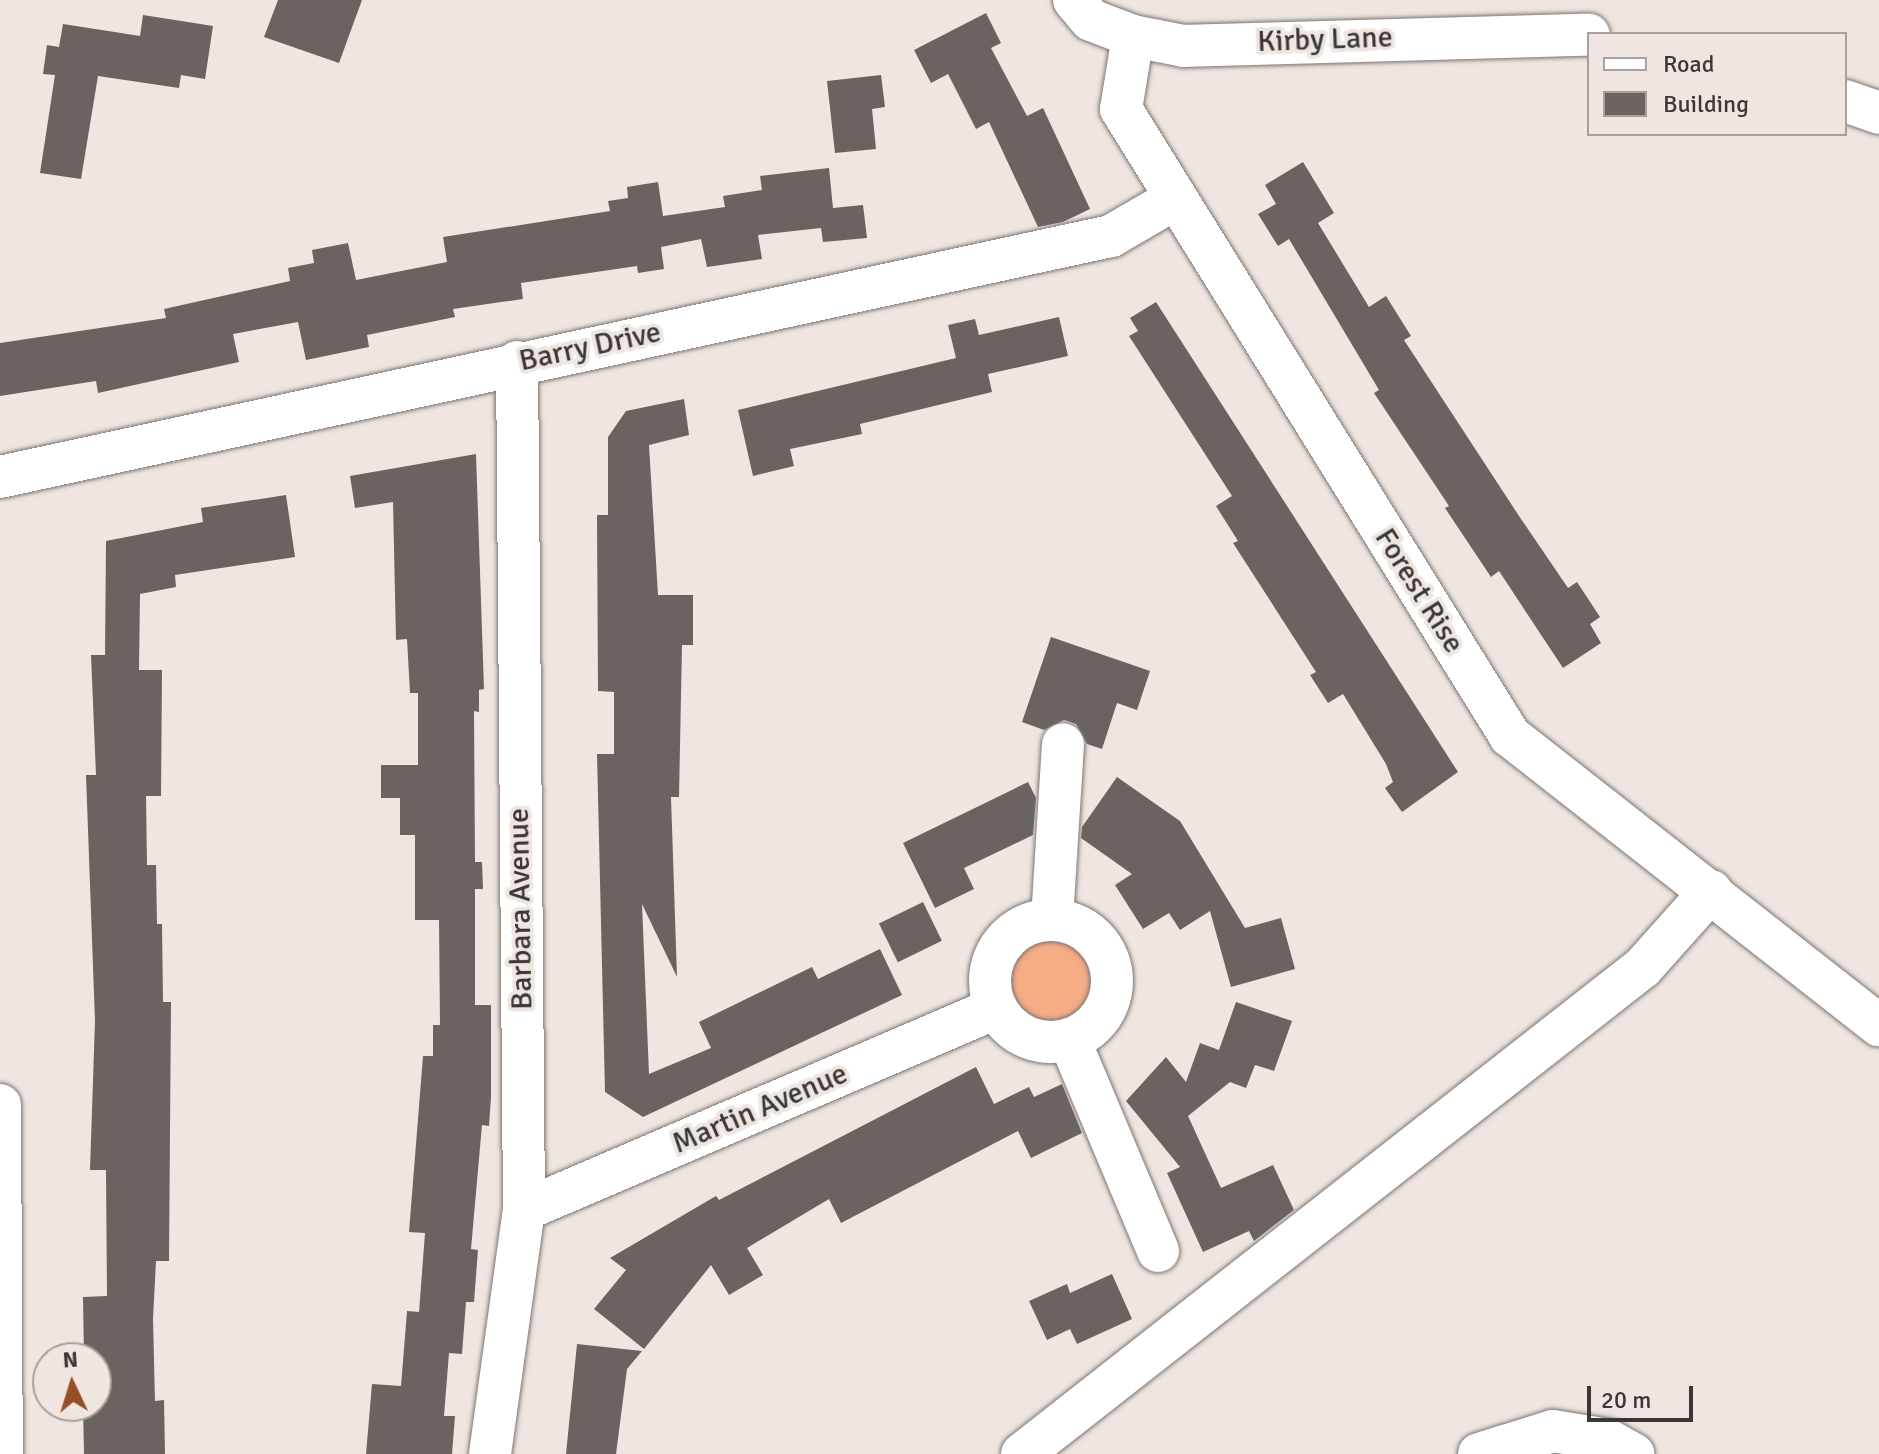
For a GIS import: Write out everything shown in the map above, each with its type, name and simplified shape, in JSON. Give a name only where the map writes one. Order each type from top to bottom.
[{"type":"street","name":"Kirby Lane","points":[[1074,0],[1091,20],[1133,36],[1184,46],[1587,35]]},
{"type":"street","name":"Forest Rise","points":[[1133,36],[1121,109],[1173,200],[1510,736],[1879,1025]]},
{"type":"street","points":[[1847,102],[1879,113]]},
{"type":"street","name":"Barry Drive","points":[[0,477],[517,362],[1111,236],[1173,200]]},
{"type":"street","name":"Barbara Avenue","points":[[490,1454],[524,1210],[517,362]]},
{"type":"street","points":[[1052,919],[1063,744]]},
{"type":"street","points":[[1022,1454],[1643,967],[1711,891]]},
{"type":"street","points":[[1052,919],[1090,933],[1111,968],[1107,1007],[1096,1023],[1069,1039],[1042,1042],[1023,1036],[996,1008],[991,967],[999,948],[1031,923],[1052,919]]},
{"type":"street","name":"Martin Avenue","points":[[524,1210],[996,1008]]},
{"type":"street","points":[[1069,1039],[1158,1251]]},
{"type":"street","points":[[0,1105],[2,1454]]},
{"type":"street","points":[[1479,1454],[1553,1431],[1608,1440],[1633,1454]]},
{"type":"shaded area","points":[[1052,934],[1070,937],[1085,947],[1095,962],[1098,980],[1095,998],[1085,1013],[1070,1023],[1052,1026],[1034,1023],[1019,1013],[1009,998],[1006,980],[1009,962],[1019,947],[1034,937]]},
{"type":"building","points":[[278,0],[362,0],[339,63],[264,37]]},
{"type":"building","points":[[986,13],[1001,43],[991,48],[1027,116],[1043,108],[1090,209],[1063,222],[1038,227],[989,122],[976,129],[948,74],[931,83],[914,50]]},
{"type":"building","points":[[143,15],[213,26],[205,79],[181,75],[179,88],[98,76],[81,179],[40,173],[55,75],[43,74],[47,45],[59,47],[63,24],[140,36]]},
{"type":"building","points":[[881,75],[885,107],[872,109],[876,149],[835,153],[827,81]]},
{"type":"building","points":[[1303,162],[1334,213],[1318,223],[1369,307],[1386,296],[1411,336],[1404,340],[1519,516],[1568,588],[1577,582],[1600,617],[1590,624],[1601,643],[1563,668],[1499,571],[1491,577],[1445,508],[1449,506],[1374,393],[1379,390],[1289,239],[1278,246],[1258,214],[1276,204],[1265,185]]},
{"type":"building","points":[[829,168],[833,208],[863,205],[867,238],[823,242],[821,228],[758,235],[762,259],[707,267],[701,239],[661,247],[664,269],[638,273],[637,266],[521,283],[523,299],[453,309],[455,317],[367,335],[369,347],[306,360],[298,322],[233,334],[239,362],[98,393],[96,381],[0,396],[0,343],[166,318],[164,309],[290,281],[288,268],[314,263],[312,250],[348,243],[356,280],[447,262],[443,237],[610,211],[608,201],[628,198],[627,187],[658,182],[663,216],[725,207],[723,196],[762,190],[760,176]]},
{"type":"building","points":[[1156,302],[1458,772],[1402,812],[1385,788],[1393,782],[1386,764],[1343,694],[1328,703],[1310,675],[1316,672],[1233,543],[1238,541],[1216,506],[1232,496],[1129,336],[1138,331],[1130,318]]},
{"type":"building","points":[[1059,317],[1068,356],[988,374],[992,392],[860,424],[862,434],[790,449],[794,466],[753,476],[738,410],[956,358],[948,325],[975,319],[979,335]]},
{"type":"building","points":[[684,399],[689,435],[649,445],[658,595],[693,595],[693,645],[682,645],[679,797],[671,797],[677,977],[642,904],[649,1074],[711,1048],[699,1022],[812,967],[818,979],[880,949],[902,995],[643,1117],[605,1092],[597,754],[614,754],[614,692],[598,691],[597,515],[608,515],[608,437],[626,411]]},
{"type":"building","points":[[476,454],[484,689],[479,690],[479,712],[474,711],[475,862],[482,862],[483,889],[475,889],[475,1005],[491,1005],[491,1097],[489,1126],[482,1125],[471,1249],[478,1250],[474,1302],[466,1302],[462,1354],[449,1353],[444,1416],[455,1416],[452,1454],[366,1454],[372,1384],[401,1386],[407,1311],[419,1312],[425,1233],[409,1232],[423,1056],[433,1056],[433,1025],[440,1025],[439,920],[415,920],[415,835],[400,835],[400,798],[381,798],[381,765],[418,765],[418,693],[410,693],[407,639],[396,640],[393,502],[355,508],[350,476]]},
{"type":"building","points":[[286,495],[295,557],[175,575],[176,587],[140,594],[139,670],[162,670],[161,796],[146,796],[147,865],[156,865],[157,924],[162,924],[163,1002],[171,1002],[169,1261],[156,1261],[153,1319],[155,1401],[164,1400],[165,1454],[84,1454],[83,1422],[112,1422],[112,1342],[84,1342],[83,1297],[107,1296],[106,1170],[90,1170],[95,1021],[86,775],[96,775],[91,655],[105,655],[106,541],[203,522],[201,508]]},
{"type":"building","points":[[1051,637],[1150,671],[1137,710],[1117,703],[1102,749],[1087,744],[1076,724],[1064,720],[1044,730],[1022,722]]},
{"type":"building","points":[[1117,777],[1180,821],[1245,928],[1281,918],[1295,969],[1231,987],[1210,911],[1180,930],[1169,913],[1143,929],[1115,885],[1132,874],[1081,838],[1082,827]]},
{"type":"building","points":[[1028,782],[1036,798],[1033,835],[964,868],[974,889],[935,908],[903,843]]},
{"type":"building","points":[[923,902],[942,941],[898,962],[879,923]]},
{"type":"building","points":[[1236,1002],[1292,1021],[1274,1071],[1255,1065],[1246,1088],[1230,1082],[1188,1116],[1221,1188],[1273,1165],[1294,1210],[1254,1241],[1249,1231],[1203,1252],[1167,1173],[1180,1167],[1126,1101],[1166,1057],[1186,1082],[1200,1043],[1219,1050]]},
{"type":"building","points":[[976,1067],[994,1104],[1029,1087],[1034,1097],[1062,1084],[1082,1133],[1031,1158],[1018,1131],[841,1223],[829,1199],[747,1248],[763,1275],[729,1295],[711,1265],[644,1349],[594,1309],[626,1270],[610,1258],[716,1196],[719,1200]]},
{"type":"building","points":[[1112,1274],[1132,1319],[1077,1344],[1070,1329],[1047,1340],[1029,1301],[1067,1284],[1070,1293]]},
{"type":"building","points":[[577,1344],[642,1351],[627,1369],[616,1454],[566,1454]]}]
